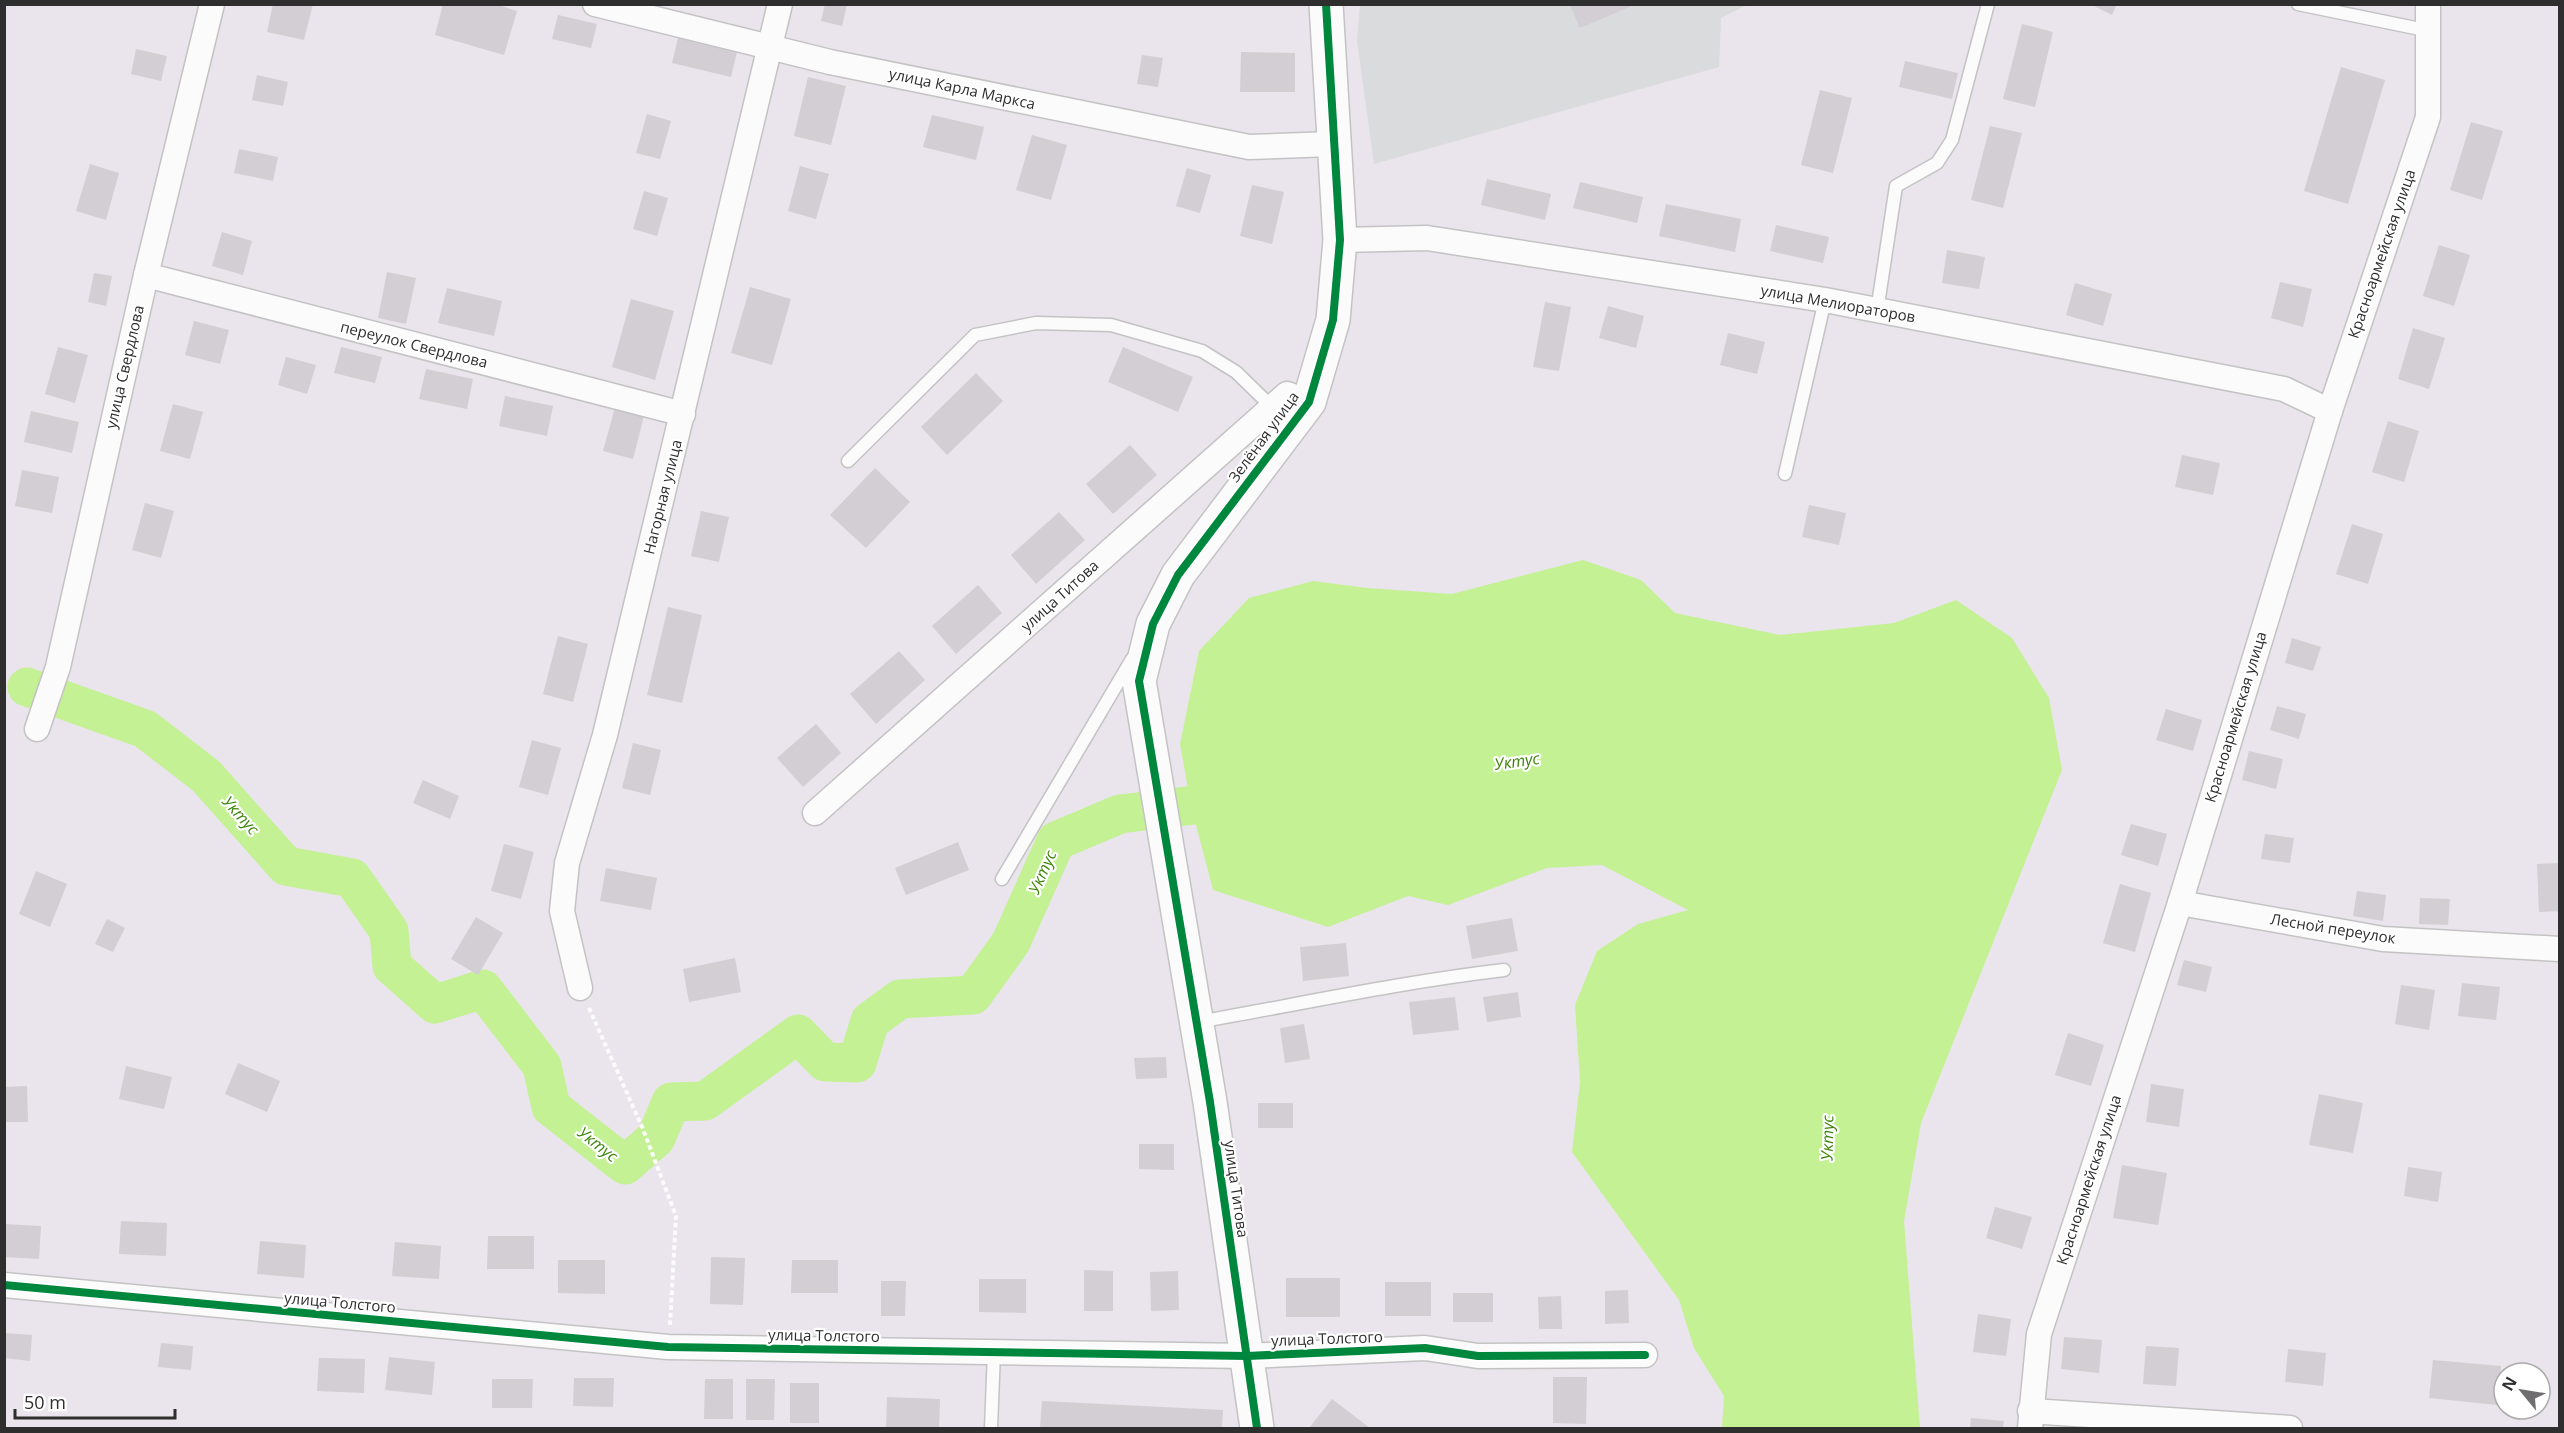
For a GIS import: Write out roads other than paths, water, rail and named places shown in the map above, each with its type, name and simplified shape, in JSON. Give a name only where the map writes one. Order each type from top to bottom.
[{"type":"street","name":"улица Свердлова","points":[[37,729],[58,667],[146,275],[212,4]]},
{"type":"street","name":"улица Карла Маркса","points":[[595,4],[770,48],[1249,147],[1332,144]]},
{"type":"street","name":"Нагорная улица","points":[[580,988],[562,911],[567,863],[605,735],[780,4]]},
{"type":"street","name":"Зелёная улица","points":[[1139,681],[1153,624],[1178,575],[1309,402],[1333,320],[1340,240],[1332,144],[1326,4]]},
{"type":"street","name":"Красноармейская улица","points":[[2030,1420],[2039,1334],[2180,903],[2330,411],[2428,117],[2430,31],[2428,4]]},
{"type":"street","name":"улица Мелиораторов","points":[[1340,240],[1427,238],[1825,300],[2284,389],[2330,411]]},
{"type":"street","name":"переулок Свердлова","points":[[146,275],[683,414]]},
{"type":"street","name":"улица Титова","points":[[816,813],[1287,394],[1309,402]]},
{"type":"street","name":"улица Титова","points":[[1139,681],[1197,1022],[1257,1428]]},
{"type":"street","name":"Лесной переулок","points":[[2180,903],[2383,939],[2559,949]]},
{"type":"street","name":"улица Толстого","points":[[4,1285],[668,1347],[1247,1356],[1425,1348],[1478,1356],[1645,1355]]},
{"type":"street","points":[[2030,1420],[2290,1428]]},
{"type":"lane","points":[[1877,311],[1896,186],[1937,163],[1952,140],[1988,4]]},
{"type":"lane","points":[[2298,4],[2430,31]]},
{"type":"lane","points":[[1785,474],[1825,300]]},
{"type":"lane","points":[[848,460],[975,335],[1036,323],[1111,325],[1202,351],[1236,372],[1272,407]]},
{"type":"lane","points":[[1002,879],[1153,624]]},
{"type":"lane","points":[[1197,1022],[1365,993],[1431,978],[1504,970]]},
{"type":"lane","points":[[991,1428],[994,1352]]},
{"type":"water","points":[[1583,560],[1641,580],[1675,613],[1780,635],[1894,623],[1956,600],[2012,638],[2049,698],[2062,770],[1921,1123],[1904,1221],[1920,1428],[1722,1428],[1724,1396],[1694,1348],[1679,1300],[1572,1152],[1580,1082],[1575,1005],[1597,951],[1638,924],[1688,910],[1602,865],[1547,868],[1448,905],[1408,896],[1328,927],[1213,890],[1191,806],[1180,744],[1199,651],[1249,598],[1313,581],[1367,588],[1452,594]]},
{"type":"waterway","name":"Уктус","points":[[27,687],[145,729],[206,776],[286,866],[352,878],[389,931],[392,966],[435,1004],[483,989],[542,1066],[551,1107],[625,1165],[656,1138],[671,1102],[705,1101],[798,1034],[825,1062],[857,1063],[870,1021],[900,999],[973,995],[1011,942],[1056,841],[1120,814],[1244,799]]}]
